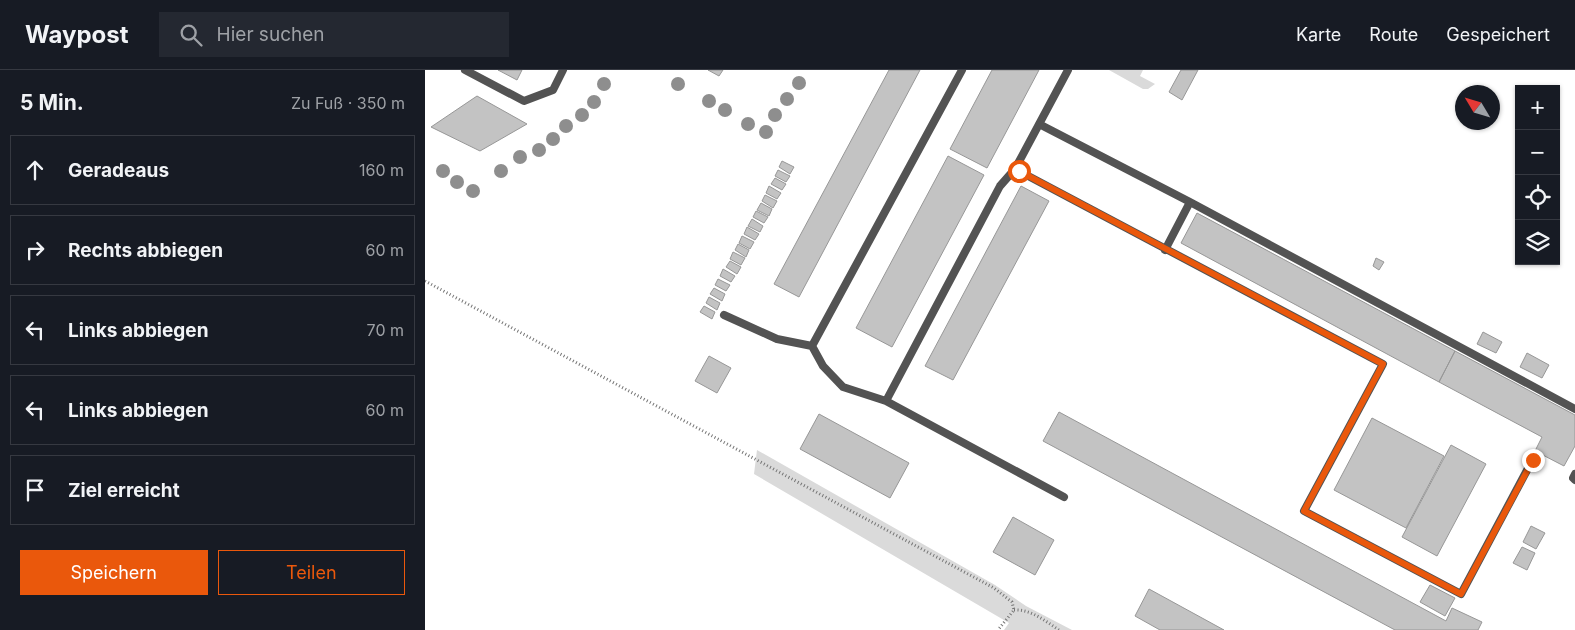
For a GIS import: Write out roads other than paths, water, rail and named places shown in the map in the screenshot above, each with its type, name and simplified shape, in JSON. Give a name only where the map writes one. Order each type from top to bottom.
[{"type":"lane","points":[[465,70],[524,102],[553,90],[563,70]]},
{"type":"lane","points":[[812,346],[962,70]]},
{"type":"lane","points":[[886,401],[1000,186],[1015,169],[1068,70]]},
{"type":"lane","points":[[1039,124],[1190,202],[1575,409]]},
{"type":"lane","points":[[1015,169],[1383,364],[1304,511],[1461,594],[1533,460]]},
{"type":"lane","points":[[1165,250],[1190,202]]},
{"type":"lane","points":[[724,315],[777,339],[812,346],[823,366],[843,387],[886,401],[1064,497]]},
{"type":"lane","points":[[1575,474],[1573,478],[1575,480]]}]
